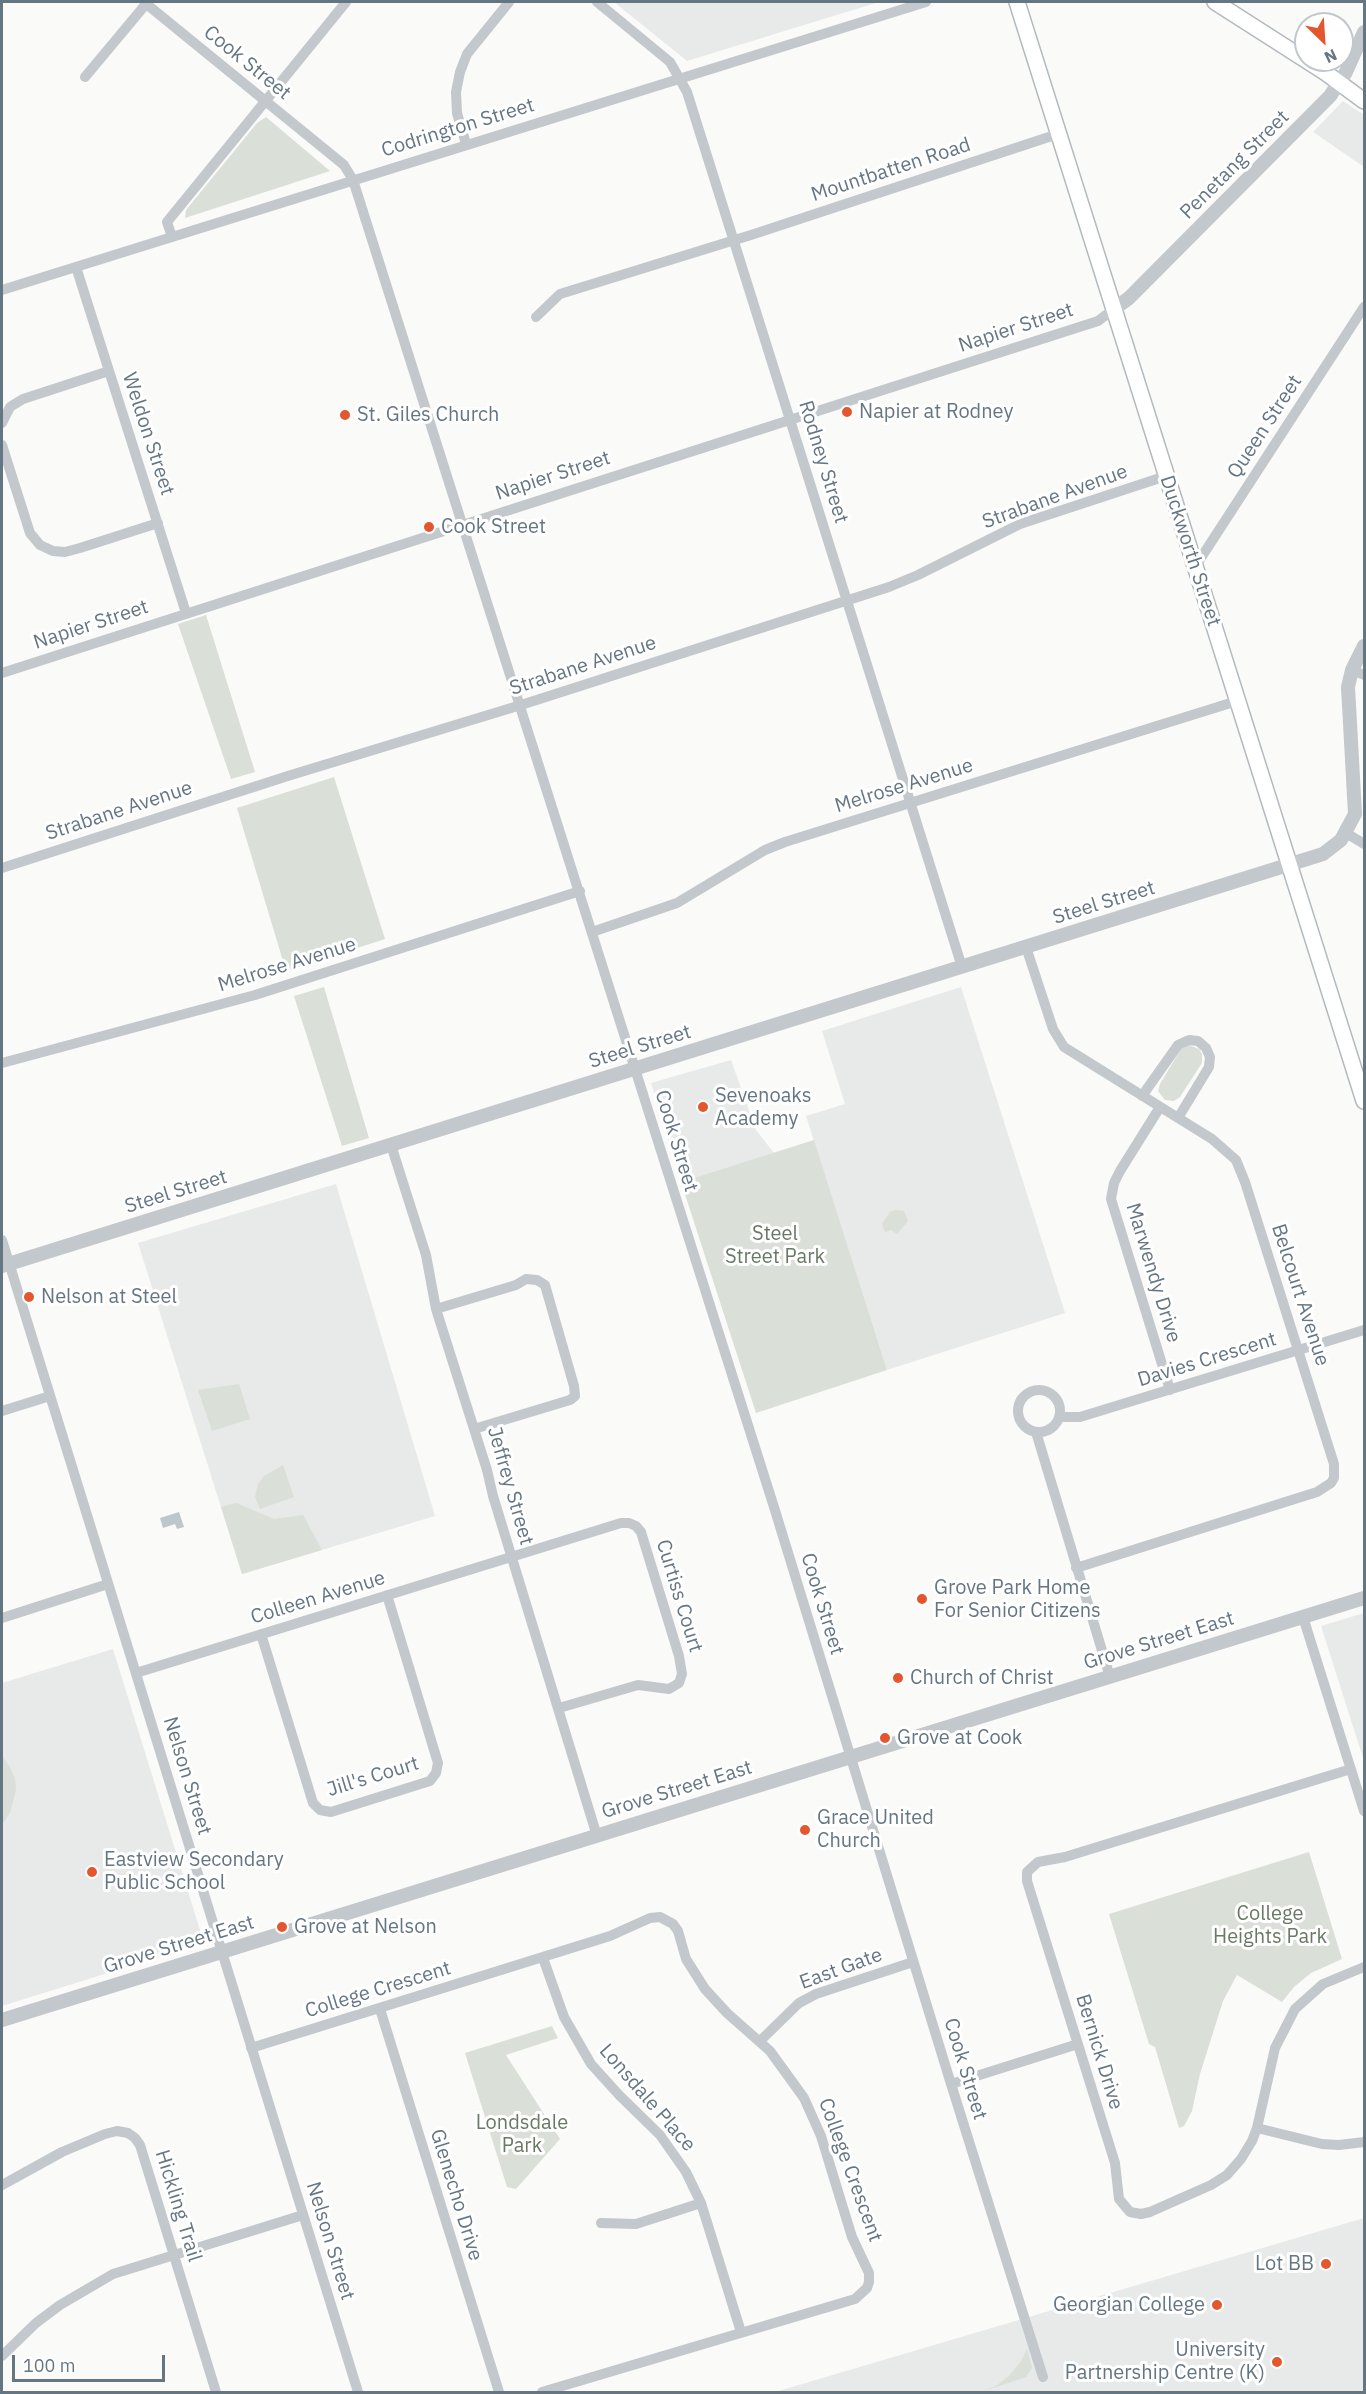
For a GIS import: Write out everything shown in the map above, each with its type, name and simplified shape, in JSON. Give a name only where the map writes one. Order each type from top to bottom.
[{"type":"main road","name":"Duckworth Street","points":[[1017,2],[1365,1101]]},
{"type":"main road","points":[[1215,2],[1365,101]]},
{"type":"street","points":[[172,237],[167,222],[346,2]]},
{"type":"street","points":[[466,144],[457,113],[456,92],[460,72],[467,54],[509,2]]},
{"type":"street","name":"Rodney Street","points":[[597,2],[670,62],[687,92],[962,967]]},
{"type":"street","name":"Codrington Street","points":[[2,290],[926,2]]},
{"type":"street","points":[[85,77],[145,3]]},
{"type":"street","name":"Cook Street","points":[[145,3],[344,165],[353,180],[464,523],[774,1507],[1043,2377]]},
{"type":"street","name":"Penetang Street","points":[[1114,309],[1145,283],[1321,106],[1340,83],[1365,33]]},
{"type":"street","name":"Mountbatten Road","points":[[536,317],[560,294],[734,240],[1058,134]]},
{"type":"street","name":"Weldon Street","points":[[76,267],[186,613]]},
{"type":"street","name":"Queen Street","points":[[1195,567],[1365,307]]},
{"type":"street","name":"Napier Street","points":[[2,673],[1098,321],[1114,309]]},
{"type":"street","points":[[2,423],[10,407],[23,399],[109,370]]},
{"type":"street","points":[[2,446],[30,533],[40,545],[53,551],[65,552],[158,523]]},
{"type":"street","name":"Strabane Avenue","points":[[2,868],[848,600],[918,575],[1020,524],[1166,476]]},
{"type":"street","points":[[1365,646],[1358,673],[1348,696],[1355,813],[1346,833],[1365,844]]},
{"type":"street","name":"Melrose Avenue","points":[[592,932],[677,903],[774,846],[1237,700]]},
{"type":"street","name":"Steel Street","points":[[5,1265],[1289,865],[1328,851],[1346,833]]},
{"type":"street","name":"Melrose Avenue","points":[[2,1063],[255,995],[579,891]]},
{"type":"street","name":"Belcourt Avenue","points":[[1026,947],[1053,1029],[1064,1047],[1229,1152],[1240,1168],[1334,1464],[1334,1478],[1331,1483],[1317,1492],[1076,1568]]},
{"type":"street","points":[[1142,1096],[1178,1045],[1189,1040],[1198,1041],[1206,1048],[1210,1057],[1209,1067],[1178,1118]]},
{"type":"street","name":"Marwendy Drive","points":[[1160,1107],[1120,1171],[1114,1183],[1111,1199],[1170,1390]]},
{"type":"street","name":"Jeffrey Street","points":[[391,1145],[426,1255],[436,1309],[597,1836]]},
{"type":"street","name":"Nelson Street","points":[[2,1239],[5,1265],[50,1396],[358,2392]]},
{"type":"street","points":[[436,1309],[516,1285],[526,1279],[537,1280],[544,1285],[574,1386],[574,1396],[570,1400],[474,1429]]},
{"type":"street","name":"Davies Crescent","points":[[1036,1432],[1053,1427],[1060,1417],[1080,1417],[1365,1330]]},
{"type":"street","points":[[1060,1417],[1059,1402],[1049,1392],[1034,1390],[1022,1398],[1017,1412],[1023,1425],[1036,1432],[1110,1677]]},
{"type":"street","points":[[2,1411],[50,1396]]},
{"type":"street","name":"Curtiss Court","points":[[512,1557],[621,1523],[636,1526],[643,1539],[680,1656],[682,1674],[679,1683],[669,1689],[638,1685],[559,1708]]},
{"type":"street","name":"Colleen Avenue","points":[[136,1673],[512,1557]]},
{"type":"street","points":[[2,1618],[108,1584]]},
{"type":"street","name":"Jill's Court","points":[[261,1634],[313,1803],[321,1810],[332,1812],[430,1780],[436,1773],[438,1763],[387,1595]]},
{"type":"street","name":"Grove Street East","points":[[2,2020],[1365,1598]]},
{"type":"street","points":[[1303,1617],[1365,1811]]},
{"type":"street","name":"Bernick Drive","points":[[1351,1768],[1065,1857],[1038,1862],[1027,1872],[1027,1881],[1115,2163],[1119,2199],[1130,2212],[1141,2214],[1149,2212],[1219,2180],[1241,2159],[1257,2128],[1275,2048],[1295,2009],[1323,1984],[1365,1967]]},
{"type":"street","name":"College Crescent","points":[[251,2048],[543,1958],[610,1936],[650,1918],[660,1917],[668,1920],[678,1931],[686,1959],[705,1989],[727,2013],[760,2041],[783,2067],[813,2115],[852,2237],[869,2273],[869,2282],[867,2288],[855,2299],[542,2392]]},
{"type":"street","name":"Lonsdale Place","points":[[543,1958],[564,2017],[580,2048],[603,2079],[660,2135],[686,2172],[701,2203],[741,2332]]},
{"type":"street","name":"East Gate","points":[[760,2041],[799,2003],[816,1994],[913,1962]]},
{"type":"street","name":"Glenecho Drive","points":[[380,2009],[499,2392]]},
{"type":"street","points":[[951,2084],[1078,2044]]},
{"type":"street","points":[[1257,2128],[1322,2144],[1365,2142]]},
{"type":"street","name":"Hickling Trail","points":[[2,2185],[52,2157],[105,2134],[128,2133],[135,2138],[140,2145],[216,2392]]},
{"type":"street","points":[[601,2223],[636,2223],[701,2203]]},
{"type":"street","points":[[2,2356],[48,2314],[87,2288],[129,2268],[303,2215]]},
{"type":"shaded area","points":[[614,2],[879,2],[687,61]]},
{"type":"shaded area","points":[[1343,101],[1364,115],[1364,167],[1313,132]]},
{"type":"shaded area","points":[[961,987],[1065,1313],[887,1370],[806,1116],[845,1104],[822,1031]]},
{"type":"shaded area","name":"Sevenoaks Academy","points":[[731,1060],[756,1130],[774,1153],[681,1182],[651,1083]]},
{"type":"shaded area","points":[[336,1184],[435,1516],[242,1574],[138,1243]]},
{"type":"shaded area","points":[[179,1512],[184,1527],[177,1529],[175,1524],[163,1528],[160,1518]]},
{"type":"shaded area","points":[[1364,1613],[1364,1761],[1321,1626]]},
{"type":"shaded area","name":"Eastview Secondary Public School","points":[[113,1649],[204,1943],[2,2006],[2,1683]]},
{"type":"shaded area","name":"Georgian College","points":[[1364,2218],[1364,2392],[775,2392]]},
{"type":"green space","points":[[266,117],[330,171],[185,218],[186,210],[257,123]]},
{"type":"green space","points":[[206,615],[255,772],[231,779],[178,624]]},
{"type":"green space","points":[[334,777],[385,939],[286,971],[237,808]]},
{"type":"green space","points":[[324,987],[369,1138],[342,1146],[294,996]]},
{"type":"green space","points":[[1189,1045],[1199,1049],[1202,1054],[1202,1063],[1180,1097],[1174,1101],[1165,1100],[1158,1091],[1160,1084],[1181,1049]]},
{"type":"green space","name":"Steel Street Park","points":[[814,1140],[887,1370],[756,1413],[681,1182]]},
{"type":"green space","points":[[904,1211],[908,1221],[897,1234],[891,1230],[885,1232],[882,1224],[890,1212]]},
{"type":"green space","points":[[239,1384],[250,1419],[212,1431],[198,1390]]},
{"type":"green space","points":[[283,1465],[294,1497],[260,1509],[255,1497],[258,1484],[264,1476]]},
{"type":"green space","points":[[236,1503],[274,1519],[303,1515],[322,1550],[242,1574],[221,1507]]},
{"type":"green space","points":[[2,1756],[15,1778],[16,1790],[10,1813],[2,1825]]},
{"type":"green space","name":"College Heights Park","points":[[1309,1852],[1342,1959],[1311,1973],[1294,1987],[1282,2002],[1237,1975],[1223,2001],[1200,2074],[1192,2111],[1184,2126],[1179,2128],[1155,2047],[1149,2044],[1109,1914]]},
{"type":"green space","name":"Londsdale Park","points":[[552,2026],[558,2038],[506,2055],[560,2139],[516,2189],[507,2187],[465,2053]]},
{"type":"green space","points":[[1027,2349],[1032,2368],[1026,2377],[981,2392],[996,2386],[1009,2376]]},
{"type":"place","name":"Napier at Rodney","points":[[847,412]]},
{"type":"place","name":"St. Giles Church","points":[[345,415]]},
{"type":"place","name":"Cook Street","points":[[429,527]]},
{"type":"place","name":"Sevenoaks Academy","points":[[703,1107]]},
{"type":"place","name":"Nelson at Steel","points":[[29,1297]]},
{"type":"place","name":"Grove Park Home For Senior Citizens","points":[[922,1599]]},
{"type":"place","name":"Church of Christ","points":[[898,1678]]},
{"type":"place","name":"Grove at Cook","points":[[885,1738]]},
{"type":"place","name":"Grace United Church","points":[[805,1830]]},
{"type":"place","name":"Eastview Secondary Public School","points":[[92,1872]]},
{"type":"place","name":"Grove at Nelson","points":[[282,1927]]},
{"type":"place","name":"Lot BB","points":[[1326,2264]]},
{"type":"place","name":"Georgian College","points":[[1217,2305]]},
{"type":"place","name":"University Partnership Centre (K)","points":[[1277,2362]]}]
